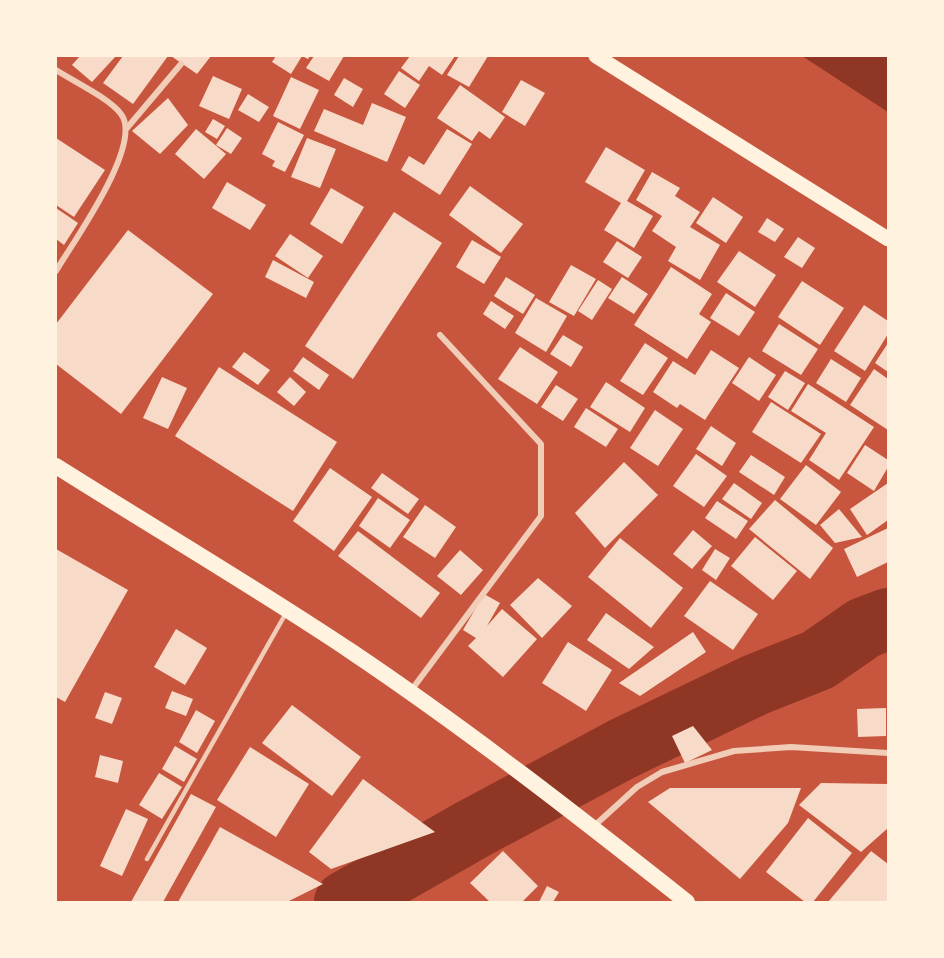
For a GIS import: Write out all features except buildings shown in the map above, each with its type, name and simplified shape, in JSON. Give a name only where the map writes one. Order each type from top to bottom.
[{"type":"highway","points":[[56,466],[351,652],[593,828],[687,903]]},
{"type":"main road","points":[[596,56],[888,239]]},
{"type":"street","points":[[127,128],[181,64]]},
{"type":"street","points":[[56,70],[112,104],[123,115],[127,128],[124,148],[110,184],[56,271]]},
{"type":"street","points":[[410,693],[541,516],[541,444],[440,335]]},
{"type":"street","points":[[593,828],[637,787],[662,772],[734,751],[791,747],[888,753]]},
{"type":"lane","points":[[147,858],[288,611]]},
{"type":"shaded area","points":[[802,56],[888,56],[888,112]]},
{"type":"waterway","points":[[345,902],[473,829],[622,749],[755,685],[818,660],[864,628],[888,619]]}]
